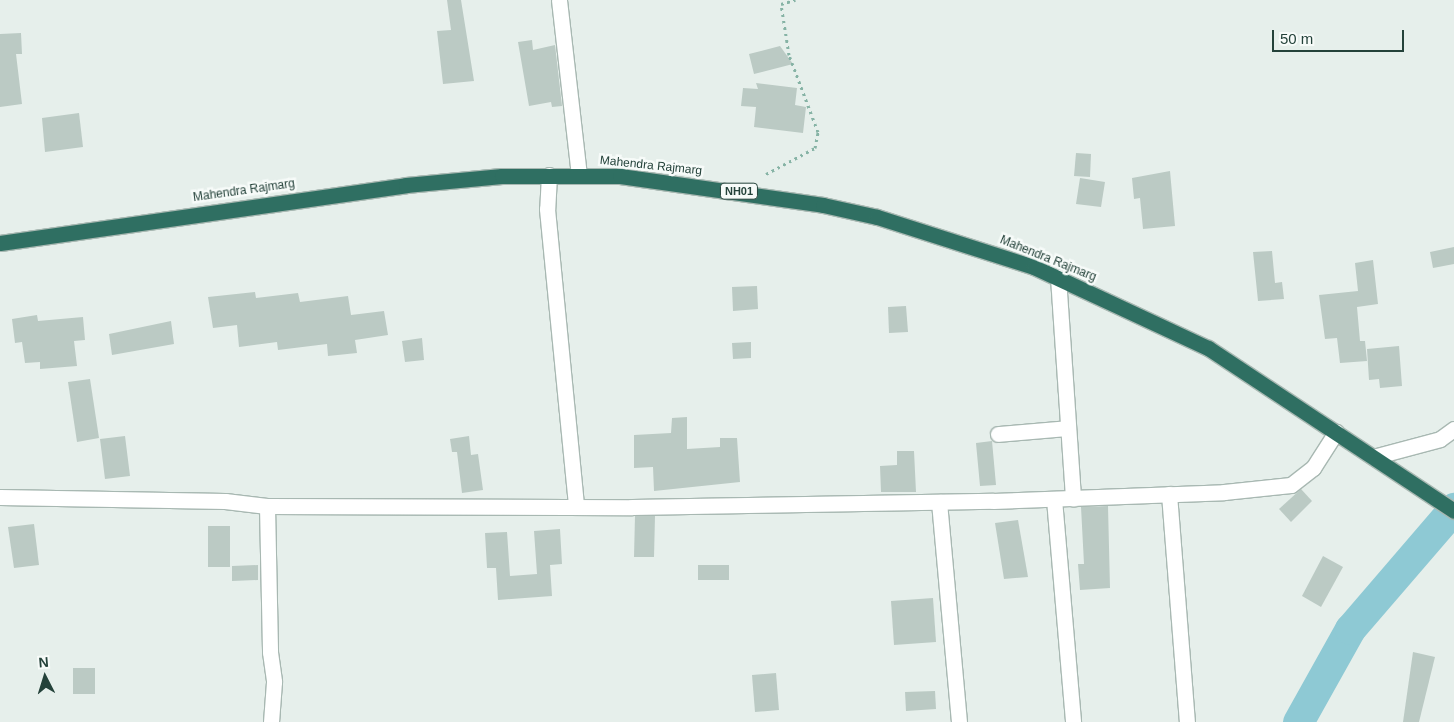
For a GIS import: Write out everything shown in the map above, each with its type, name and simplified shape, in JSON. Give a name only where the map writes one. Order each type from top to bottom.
[{"type":"highway","name":"Mahendra Rajmarg","points":[[0,243],[406,185],[548,176],[620,176],[823,205],[985,249],[1058,277],[1208,348],[1454,511]]},
{"type":"street","points":[[559,0],[579,175]]},
{"type":"street","points":[[548,176],[547,209],[576,506]]},
{"type":"street","points":[[1058,277],[1073,498]]},
{"type":"street","points":[[998,434],[1068,428]]},
{"type":"street","points":[[1373,457],[1440,438],[1454,429]]},
{"type":"street","points":[[0,497],[225,501],[267,506],[576,506],[939,502],[1168,494],[1290,485],[1313,468],[1336,432]]},
{"type":"street","points":[[1168,494],[1187,722]]},
{"type":"street","points":[[1054,499],[1073,722]]},
{"type":"street","points":[[939,502],[959,722]]},
{"type":"street","points":[[267,506],[270,652],[274,682],[271,722]]},
{"type":"path","points":[[766,174],[815,148],[818,132],[789,55],[780,4],[795,0]]},
{"type":"building","points":[[447,0],[461,0],[474,81],[443,84],[437,31],[451,30]]},
{"type":"building","points":[[21,33],[22,54],[16,54],[22,104],[0,107],[0,34]]},
{"type":"building","points":[[532,40],[533,50],[555,45],[562,106],[552,107],[551,102],[529,106],[518,42]]},
{"type":"building","points":[[780,46],[793,64],[754,74],[749,54]]},
{"type":"building","points":[[756,83],[797,88],[795,105],[806,107],[803,133],[754,127],[756,107],[741,106],[743,88],[758,89]]},
{"type":"building","points":[[79,113],[83,147],[45,152],[42,118]]},
{"type":"building","points":[[1076,153],[1091,154],[1090,177],[1074,176]]},
{"type":"building","points":[[1170,171],[1175,226],[1143,229],[1140,198],[1134,199],[1132,178]]},
{"type":"building","points":[[1080,178],[1105,182],[1101,207],[1076,204]]},
{"type":"building","points":[[1454,247],[1454,264],[1433,268],[1430,252]]},
{"type":"building","points":[[1272,251],[1275,283],[1282,282],[1284,299],[1258,301],[1253,252]]},
{"type":"building","points":[[1373,260],[1378,304],[1357,307],[1360,341],[1365,341],[1367,361],[1340,363],[1337,338],[1325,339],[1319,295],[1358,291],[1355,263]]},
{"type":"building","points":[[757,286],[758,309],[733,311],[732,287]]},
{"type":"building","points":[[255,292],[256,298],[298,293],[300,302],[348,296],[351,315],[384,311],[388,335],[355,340],[357,353],[328,356],[327,344],[278,350],[277,342],[239,347],[237,325],[213,328],[208,297]]},
{"type":"building","points":[[906,306],[908,332],[889,333],[888,307]]},
{"type":"building","points":[[37,315],[38,321],[83,317],[85,340],[74,341],[77,366],[40,369],[40,362],[25,363],[22,342],[15,343],[12,319]]},
{"type":"building","points":[[171,321],[174,344],[112,355],[109,334]]},
{"type":"building","points":[[422,338],[424,360],[405,362],[402,341]]},
{"type":"building","points":[[751,342],[751,358],[733,359],[732,343]]},
{"type":"building","points":[[1399,346],[1402,386],[1380,388],[1379,379],[1369,380],[1367,349]]},
{"type":"building","points":[[90,379],[99,438],[77,442],[68,382]]},
{"type":"building","points":[[687,417],[687,449],[720,447],[720,438],[737,438],[740,482],[654,491],[653,467],[634,468],[634,435],[671,433],[672,418]]},
{"type":"building","points":[[125,436],[130,476],[105,479],[100,439]]},
{"type":"building","points":[[469,436],[471,455],[478,454],[483,490],[462,493],[457,452],[452,452],[450,439]]},
{"type":"building","points":[[992,441],[996,485],[980,486],[976,443]]},
{"type":"building","points":[[897,451],[914,451],[916,492],[881,492],[880,466],[897,465]]},
{"type":"building","points":[[1301,489],[1312,501],[1291,522],[1279,509]]},
{"type":"building","points":[[1108,506],[1110,588],[1080,590],[1078,564],[1084,564],[1081,507]]},
{"type":"building","points":[[635,516],[655,516],[654,557],[634,557]]},
{"type":"building","points":[[1018,520],[1028,577],[1004,579],[995,523]]},
{"type":"building","points":[[34,524],[39,565],[14,568],[8,527]]},
{"type":"building","points":[[208,526],[230,526],[230,567],[208,567]]},
{"type":"building","points":[[560,529],[562,564],[550,565],[552,596],[498,600],[496,568],[487,568],[485,533],[507,532],[510,576],[537,574],[534,531]]},
{"type":"building","points":[[1323,556],[1343,567],[1321,607],[1302,596]]},
{"type":"building","points":[[258,565],[258,580],[232,581],[232,566]]},
{"type":"building","points":[[698,565],[729,565],[729,580],[698,580]]},
{"type":"building","points":[[933,598],[936,642],[894,645],[891,601]]},
{"type":"building","points":[[1413,652],[1435,657],[1419,722],[1403,722]]},
{"type":"building","points":[[73,668],[95,668],[95,694],[73,694]]},
{"type":"building","points":[[776,673],[779,710],[755,712],[752,675]]},
{"type":"building","points":[[935,691],[936,709],[906,711],[905,692]]},
{"type":"waterway","points":[[1298,722],[1350,629],[1454,508]]}]
